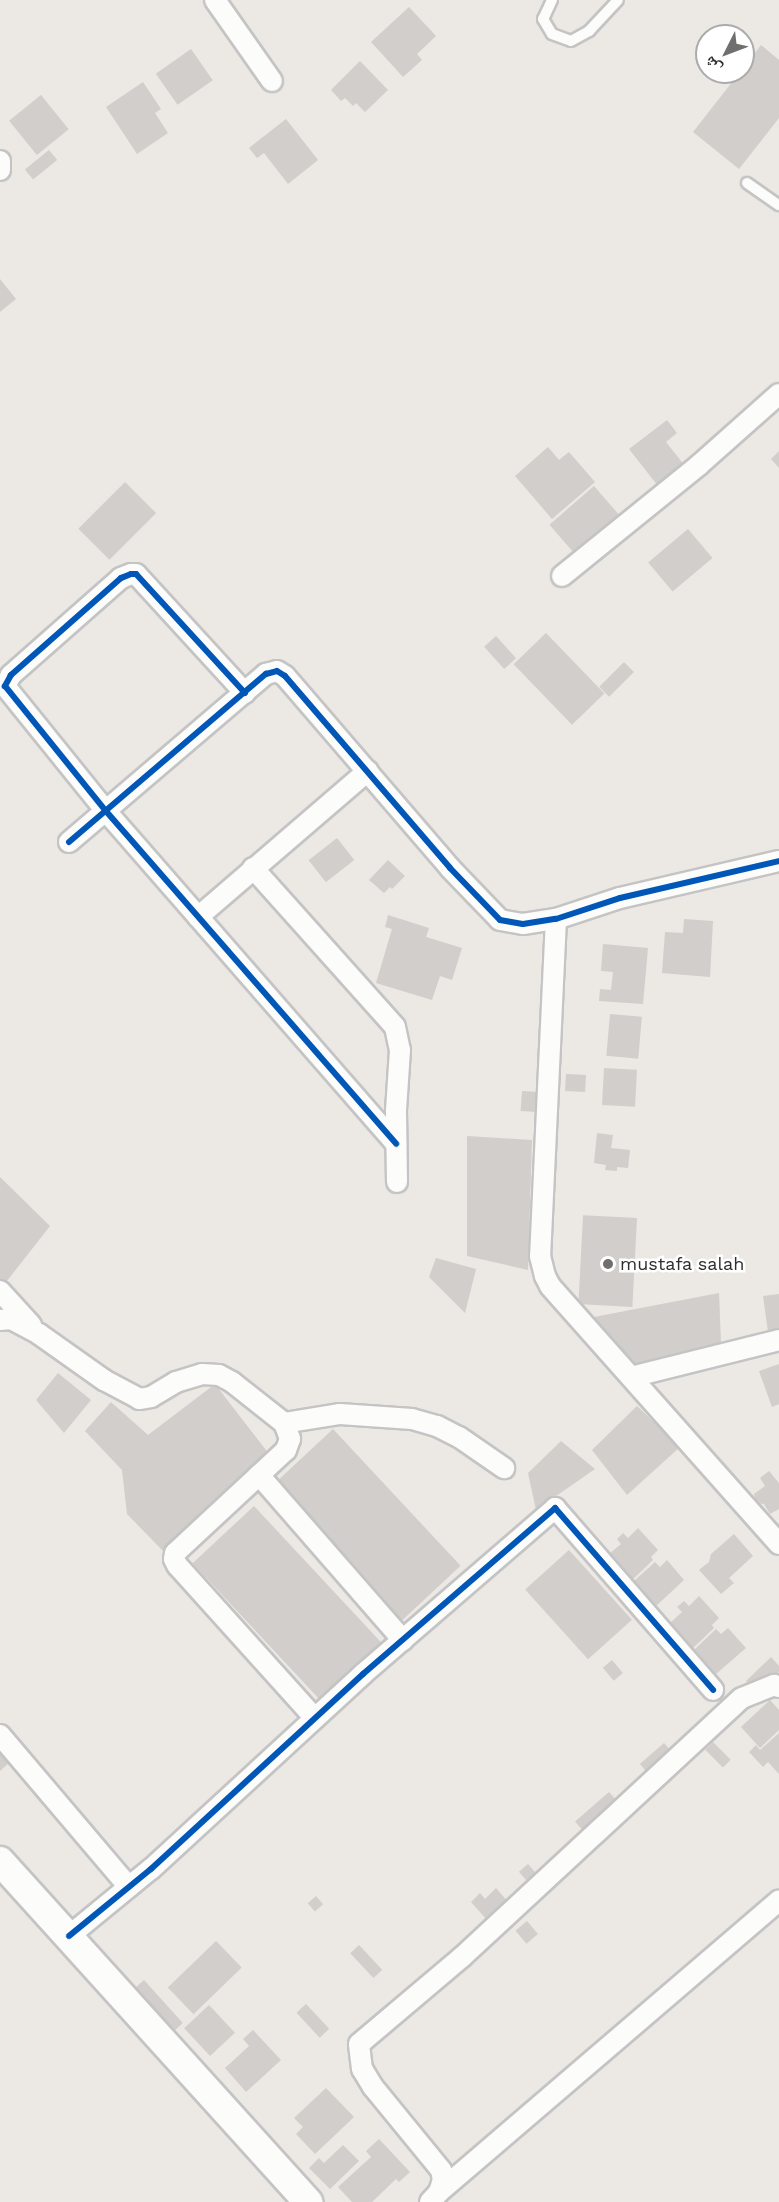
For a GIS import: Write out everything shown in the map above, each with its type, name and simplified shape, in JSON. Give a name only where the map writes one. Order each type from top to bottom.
[{"type":"main road","points":[[0,1861],[308,2202]]},
{"type":"street","points":[[215,0],[272,81]]},
{"type":"street","points":[[0,161],[0,170]]},
{"type":"street","points":[[562,576],[699,465],[779,394]]},
{"type":"street","points":[[245,693],[136,574],[131,573],[121,578],[11,675],[4,686],[105,810],[396,1144]]},
{"type":"street","points":[[69,842],[266,674],[277,671],[285,676],[478,900],[500,920],[523,924],[556,919],[620,898],[779,861]]},
{"type":"street","points":[[198,917],[368,771]]},
{"type":"street","points":[[253,868],[395,1027],[400,1050],[396,1144],[397,1182]]},
{"type":"street","points":[[556,919],[540,1256],[550,1286],[779,1544]]},
{"type":"street","points":[[0,1291],[39,1334]]},
{"type":"street","points":[[0,1320],[11,1319],[39,1334],[104,1380],[139,1399],[151,1397],[176,1382],[202,1374],[219,1375],[232,1382],[284,1423],[290,1439],[286,1450],[175,1553],[174,1559],[315,1718]]},
{"type":"street","points":[[632,1377],[779,1340]]},
{"type":"street","points":[[284,1423],[340,1414],[412,1419],[459,1437],[504,1468]]},
{"type":"street","points":[[259,1475],[403,1640]]},
{"type":"street","points":[[69,1936],[129,1887],[315,1718],[555,1508],[713,1690]]},
{"type":"street","points":[[435,2197],[443,2180],[441,2170],[362,2069],[359,2044],[462,1957],[742,1698],[774,1684],[779,1687]]},
{"type":"street","points":[[0,1735],[129,1887]]},
{"type":"street","points":[[435,2197],[779,1901]]},
{"type":"lane","points":[[552,0],[543,19],[552,33],[571,41],[589,31],[618,0]]},
{"type":"lane","points":[[747,183],[779,205]]},
{"type":"building","points":[[409,7],[436,36],[417,54],[422,60],[403,77],[371,42]]},
{"type":"building","points":[[761,45],[779,60],[779,118],[739,169],[693,132],[731,84],[755,84],[755,53]]},
{"type":"building","points":[[191,49],[213,80],[178,105],[156,74]]},
{"type":"building","points":[[360,61],[388,90],[365,112],[356,103],[353,106],[345,98],[341,101],[331,90]]},
{"type":"building","points":[[143,82],[161,109],[155,113],[168,133],[137,154],[106,107]]},
{"type":"building","points":[[41,95],[69,129],[37,155],[9,121]]},
{"type":"building","points":[[286,119],[318,160],[288,184],[264,153],[257,158],[249,148]]},
{"type":"building","points":[[49,150],[57,160],[33,180],[25,170]]},
{"type":"building","points":[[0,279],[16,299],[0,312]]},
{"type":"building","points":[[667,420],[677,433],[666,442],[685,466],[658,486],[629,449]]},
{"type":"building","points":[[548,447],[559,460],[569,452],[595,482],[552,519],[515,476]]},
{"type":"building","points":[[779,451],[779,468],[771,459]]},
{"type":"building","points":[[125,482],[156,513],[109,560],[78,529]]},
{"type":"building","points":[[594,486],[619,515],[574,553],[549,525]]},
{"type":"building","points":[[688,529],[712,558],[673,592],[648,562]]},
{"type":"building","points":[[546,633],[604,693],[572,725],[514,664]]},
{"type":"building","points":[[496,636],[516,658],[504,669],[484,647]]},
{"type":"building","points":[[624,662],[634,672],[609,697],[599,687]]},
{"type":"building","points":[[337,838],[354,860],[326,882],[309,860]]},
{"type":"building","points":[[388,860],[405,876],[392,889],[390,887],[384,893],[369,880]]},
{"type":"building","points":[[388,915],[429,928],[426,937],[462,948],[452,980],[440,976],[432,1000],[376,983],[392,929],[385,927]]},
{"type":"building","points":[[684,919],[713,921],[710,977],[662,973],[665,932],[683,933]]},
{"type":"building","points":[[603,944],[648,948],[643,1004],[599,1001],[600,989],[611,990],[613,972],[601,971]]},
{"type":"building","points":[[610,1014],[642,1017],[638,1059],[606,1056]]},
{"type":"building","points":[[604,1068],[637,1070],[635,1107],[602,1105]]},
{"type":"building","points":[[566,1074],[586,1075],[585,1092],[565,1091]]},
{"type":"building","points":[[522,1091],[538,1092],[537,1112],[521,1111]]},
{"type":"building","points":[[597,1133],[613,1135],[611,1148],[630,1150],[628,1168],[617,1167],[617,1171],[605,1170],[606,1165],[594,1163]]},
{"type":"building","points":[[467,1136],[532,1140],[528,1270],[467,1256]]},
{"type":"building","points":[[0,1177],[50,1226],[3,1286],[0,1283]]},
{"type":"building","name":"mustafa salah","points":[[583,1215],[637,1218],[632,1307],[578,1304]]},
{"type":"building","points":[[436,1258],[476,1269],[465,1313],[429,1277]]},
{"type":"building","points":[[719,1293],[721,1343],[626,1371],[594,1317]]},
{"type":"building","points":[[779,1294],[779,1330],[768,1332],[763,1296]]},
{"type":"building","points":[[779,1364],[779,1404],[772,1407],[759,1371]]},
{"type":"building","points":[[58,1373],[91,1400],[64,1433],[36,1400]]},
{"type":"building","points":[[215,1384],[269,1454],[164,1552],[127,1514],[122,1470],[85,1431],[111,1402],[148,1435]]},
{"type":"building","points":[[637,1406],[680,1447],[627,1495],[592,1450]]},
{"type":"building","points":[[333,1429],[461,1566],[398,1624],[270,1488]]},
{"type":"building","points":[[561,1441],[595,1469],[536,1510],[528,1473]]},
{"type":"building","points":[[769,1471],[779,1483],[779,1509],[770,1514],[764,1504],[756,1503],[754,1494],[765,1486],[760,1478]]},
{"type":"building","points":[[254,1506],[382,1643],[321,1701],[193,1563]]},
{"type":"building","points":[[638,1528],[658,1550],[651,1557],[653,1560],[632,1580],[609,1554],[621,1544],[617,1539],[623,1533],[628,1538]]},
{"type":"building","points":[[734,1534],[753,1556],[729,1578],[734,1583],[721,1594],[699,1570],[709,1562],[711,1554]]},
{"type":"building","points":[[569,1550],[632,1620],[588,1659],[525,1589]]},
{"type":"building","points":[[667,1560],[684,1580],[655,1607],[633,1582],[655,1562],[660,1567]]},
{"type":"building","points":[[699,1596],[719,1618],[712,1625],[714,1628],[693,1648],[670,1623],[682,1612],[677,1607],[684,1601],[689,1606]]},
{"type":"building","points":[[728,1628],[746,1648],[716,1674],[694,1650],[716,1629],[721,1634]]},
{"type":"building","points":[[771,1657],[779,1666],[779,1672],[766,1684],[752,1688],[746,1681]]},
{"type":"building","points":[[612,1660],[623,1673],[614,1681],[603,1668]]},
{"type":"building","points":[[770,1700],[779,1710],[779,1730],[760,1748],[741,1727]]},
{"type":"building","points":[[779,1733],[779,1774],[768,1762],[763,1767],[749,1752],[756,1745],[760,1750]]},
{"type":"building","points":[[713,1742],[731,1760],[723,1767],[705,1750]]},
{"type":"building","points":[[664,1743],[670,1750],[646,1771],[640,1764]]},
{"type":"building","points":[[0,1746],[12,1760],[0,1771]]},
{"type":"building","points":[[609,1792],[616,1800],[582,1830],[575,1822]]},
{"type":"building","points":[[528,1864],[535,1872],[526,1880],[519,1872]]},
{"type":"building","points":[[496,1888],[507,1901],[487,1920],[471,1902],[480,1893],[485,1899]]},
{"type":"building","points":[[316,1896],[323,1904],[315,1912],[308,1903]]},
{"type":"building","points":[[527,1921],[538,1934],[526,1944],[516,1931]]},
{"type":"building","points":[[216,1941],[242,1968],[194,2014],[168,1988]]},
{"type":"building","points":[[359,1945],[382,1970],[373,1978],[350,1953]]},
{"type":"building","points":[[144,1980],[183,2023],[173,2032],[134,1989]]},
{"type":"building","points":[[306,2004],[329,2029],[320,2038],[296,2013]]},
{"type":"building","points":[[209,2005],[235,2033],[210,2056],[184,2028]]},
{"type":"building","points":[[253,2030],[281,2060],[246,2092],[225,2068],[249,2046],[243,2039]]},
{"type":"building","points":[[326,2088],[354,2117],[315,2154],[296,2134],[303,2127],[294,2118]]},
{"type":"building","points":[[379,2139],[410,2172],[399,2182],[396,2179],[372,2202],[352,2202],[338,2187],[371,2157],[366,2151]]},
{"type":"building","points":[[343,2145],[359,2161],[330,2189],[309,2168],[319,2158],[324,2163]]},
{"type":"cycle path","points":[[245,693],[136,574],[121,578],[11,675],[5,686],[105,810],[396,1144]]},
{"type":"cycle path","points":[[69,842],[266,674],[277,671],[285,676],[450,868],[500,920],[523,924],[556,919],[620,898],[779,861]]},
{"type":"cycle path","points":[[69,1936],[151,1869],[363,1674],[555,1508],[713,1690]]},
{"type":"place","name":"mustafa salah","points":[[608,1264]]}]
